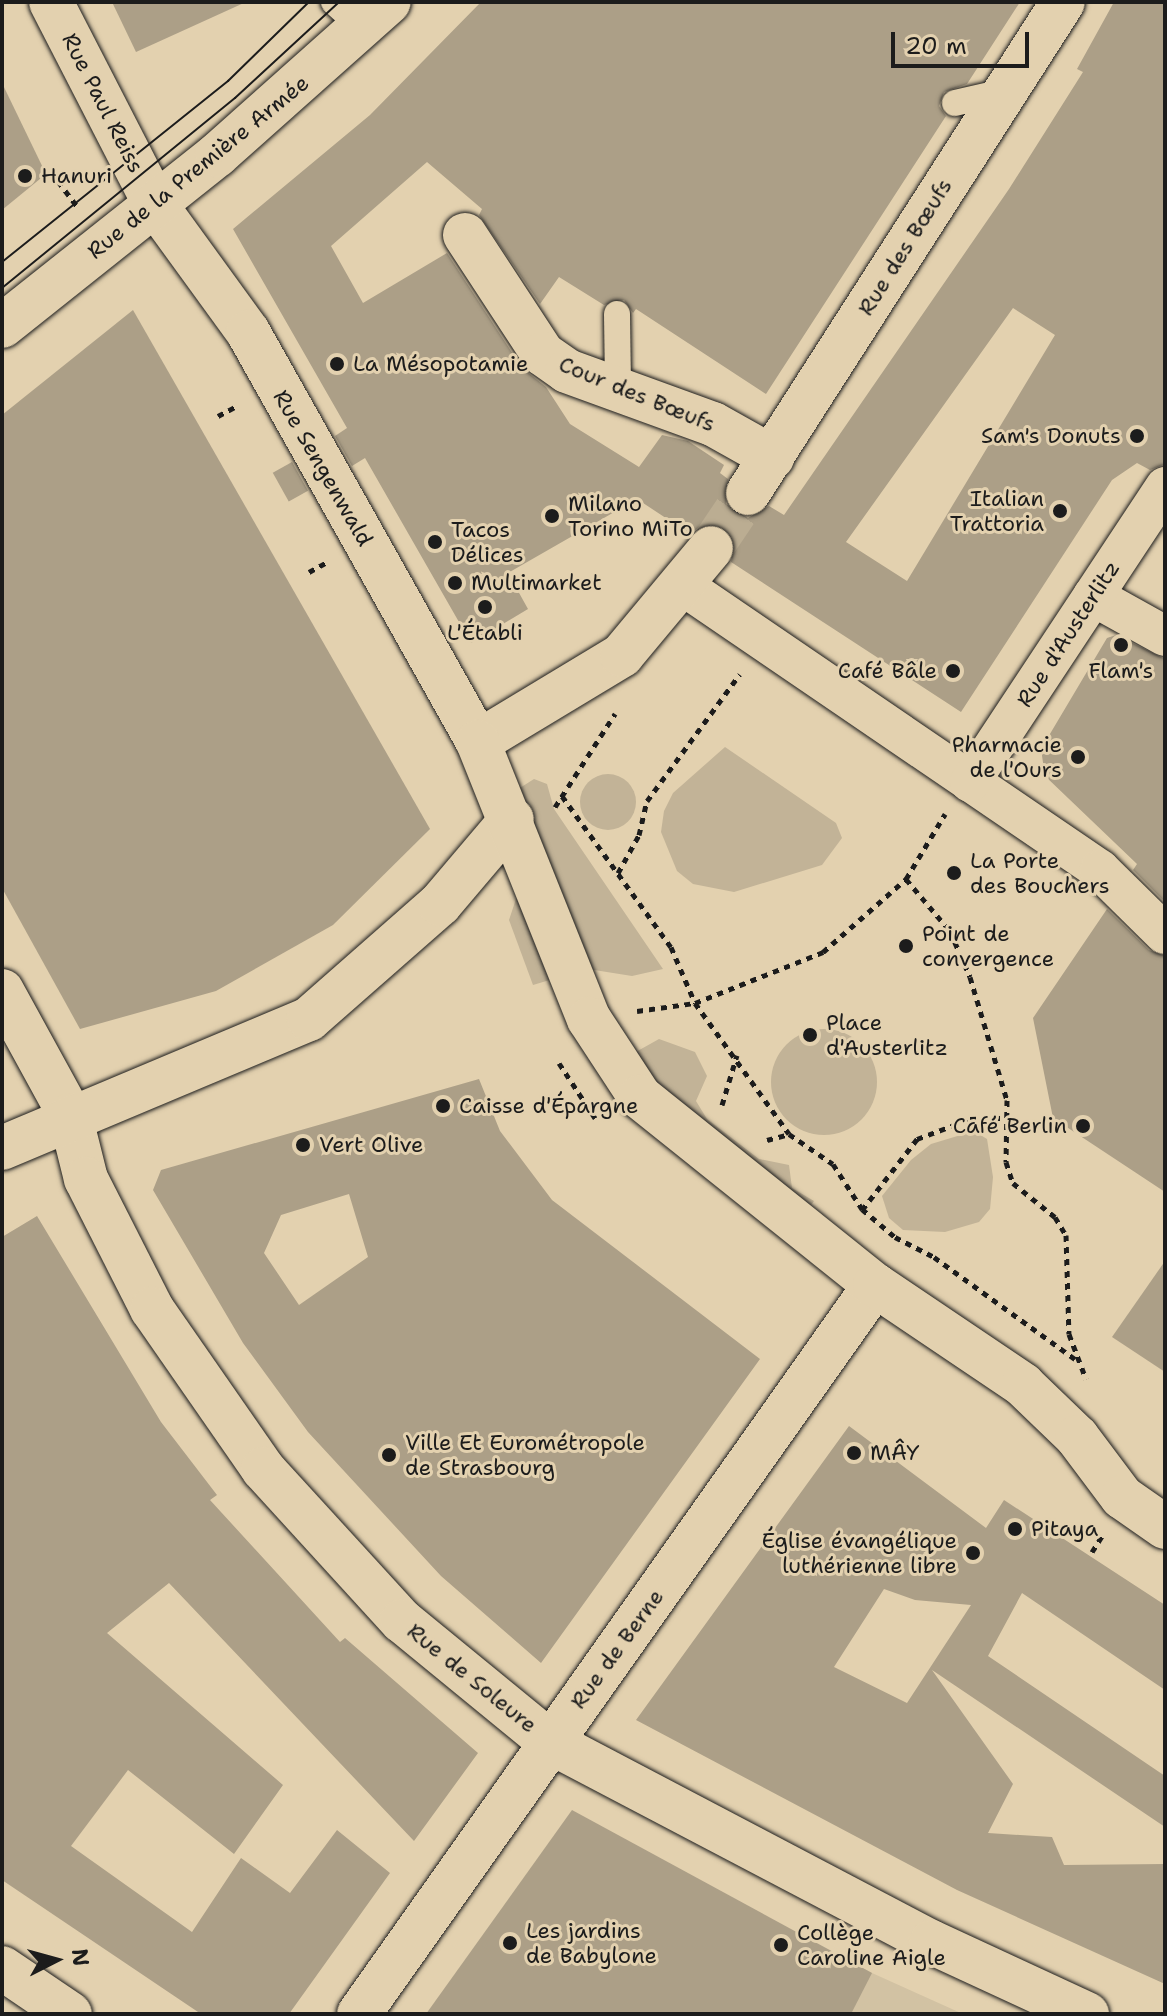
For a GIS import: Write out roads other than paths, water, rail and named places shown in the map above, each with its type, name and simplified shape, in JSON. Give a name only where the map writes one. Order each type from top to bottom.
[{"type":"street","name":"Rue Paul Reiss","points":[[51,2],[155,204]]},
{"type":"street","name":"Rue des Bœufs","points":[[748,493],[1063,2]]},
{"type":"street","name":"Rue de la Première Armée","points":[[2,326],[155,204],[363,11]]},
{"type":"street","name":"Rue Sengenwald","points":[[155,204],[248,332],[478,742]]},
{"type":"street","name":"Cour des Bœufs","points":[[465,235],[543,354],[567,371],[713,424],[772,457]]},
{"type":"street","name":"Rue d'Austerlitz","points":[[969,781],[1165,487]]},
{"type":"street","points":[[711,548],[685,587],[622,655],[478,742],[589,1019],[659,1116],[875,1285],[1023,1385],[1077,1437],[1122,1497],[1165,1527]]},
{"type":"street","points":[[685,587],[1100,870],[1165,934]]},
{"type":"street","points":[[1093,596],[1165,636]]},
{"type":"street","points":[[2,1148],[70,1115],[309,1019],[517,836]]},
{"type":"street","name":"Rue de Soleure","points":[[2,991],[70,1115],[73,1145],[115,1242],[152,1309],[263,1469],[402,1621],[550,1742],[931,1942],[1087,2014]]},
{"type":"street","name":"Rue de Berne","points":[[359,2014],[875,1285]]},
{"type":"street","points":[[2,1968],[70,2014]]},
{"type":"lane","points":[[955,103],[1003,92]]},
{"type":"lane","points":[[617,314],[618,390]]},
{"type":"tunnel","points":[[711,548],[748,493]]},
{"type":"tram line","points":[[2,262],[228,81],[309,2]]},
{"type":"tram line","points":[[2,288],[235,98],[339,2]]},
{"type":"place","name":"Hanuri","points":[[25,176]]},
{"type":"place","name":"La Mésopotamie","points":[[337,364]]},
{"type":"place","name":"Sam's Donuts","points":[[1137,436]]},
{"type":"place","name":"Italian Trattoria","points":[[1060,511]]},
{"type":"place","name":"Milano Torino MiTo","points":[[552,516]]},
{"type":"place","name":"Tacos Délices","points":[[435,542]]},
{"type":"place","name":"Multimarket","points":[[455,583]]},
{"type":"place","name":"L'Établi","points":[[485,607]]},
{"type":"place","name":"Flam's","points":[[1121,645]]},
{"type":"place","name":"Café Bâle","points":[[953,671]]},
{"type":"place","name":"Pharmacie de l'Ours","points":[[1078,757]]},
{"type":"place","name":"La Porte des Bouchers","points":[[954,873]]},
{"type":"place","name":"Point de convergence","points":[[906,946]]},
{"type":"place","name":"Place d'Austerlitz","points":[[810,1035]]},
{"type":"place","name":"Caisse d'Épargne","points":[[443,1106]]},
{"type":"place","name":"Café Berlin","points":[[1083,1126]]},
{"type":"place","name":"Vert Olive","points":[[303,1145]]},
{"type":"place","name":"MÂY","points":[[854,1453]]},
{"type":"place","name":"Ville Et Eurométropole de Strasbourg","points":[[389,1455]]},
{"type":"place","name":"Pitaya","points":[[1015,1529]]},
{"type":"place","name":"Église évangélique luthérienne libre","points":[[973,1553]]},
{"type":"place","name":"Les jardins de Babylone","points":[[510,1943]]},
{"type":"place","name":"Collège Caroline Aigle","points":[[781,1945]]}]
